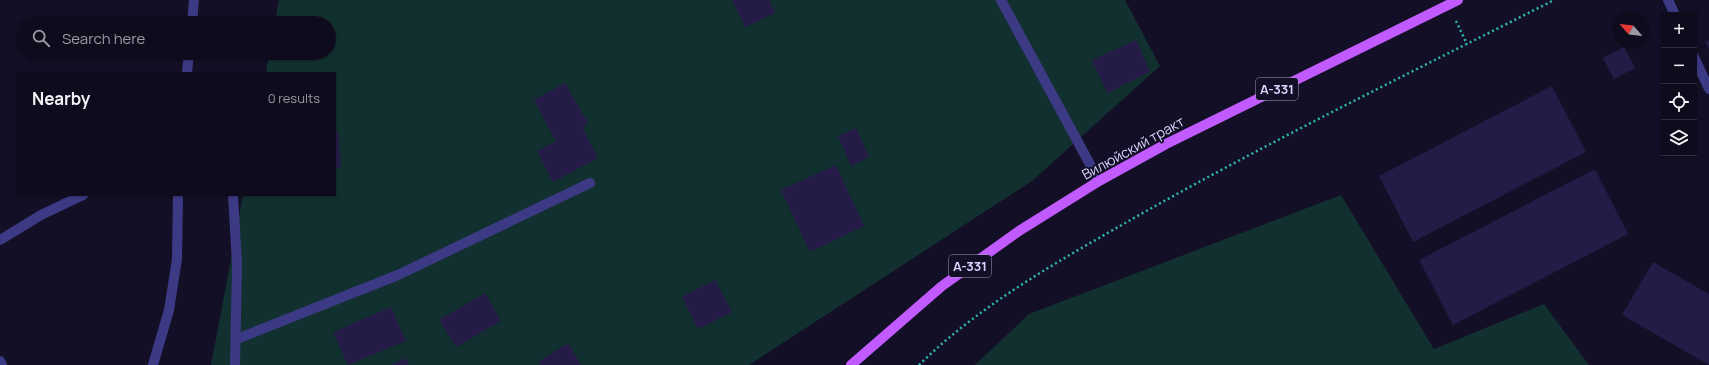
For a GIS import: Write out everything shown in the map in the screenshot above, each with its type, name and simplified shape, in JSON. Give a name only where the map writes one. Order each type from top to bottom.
[{"type":"main road","name":"Вилюйский тракт","points":[[851,365],[942,286],[1019,231],[1099,181],[1166,144],[1458,0]]},
{"type":"street","points":[[193,16],[194,0]]},
{"type":"street","points":[[1001,0],[1099,181]]},
{"type":"street","points":[[1668,0],[1674,12]]},
{"type":"street","points":[[187,72],[188,60]]},
{"type":"street","points":[[1697,63],[1709,89]]},
{"type":"street","points":[[237,339],[398,275],[590,183]]},
{"type":"street","points":[[0,240],[41,215],[81,196]]},
{"type":"street","points":[[153,365],[169,310],[176,259],[178,196]]},
{"type":"street","points":[[233,196],[237,264],[237,339],[235,365]]},
{"type":"street","points":[[0,361],[2,365]]},
{"type":"path","points":[[919,365],[987,308],[1057,262],[1192,186],[1554,0]]},
{"type":"green space","points":[[279,0],[1125,0],[1160,66],[1032,181],[749,365],[211,365],[243,196],[336,196],[336,72],[266,72],[268,60],[336,60],[336,16],[276,16]]},
{"type":"green space","points":[[1341,195],[1434,349],[1544,304],[1589,365],[975,365],[1029,314]]},
{"type":"building","points":[[732,0],[769,0],[775,13],[745,27]]},
{"type":"building","points":[[1136,40],[1150,72],[1107,93],[1092,60]]},
{"type":"building","points":[[1709,40],[1709,49],[1705,42]]},
{"type":"building","points":[[1625,48],[1635,68],[1614,79],[1603,58]]},
{"type":"building","points":[[565,83],[588,123],[582,127],[598,158],[553,182],[537,151],[556,141],[534,100]]},
{"type":"building","points":[[1552,86],[1586,152],[1413,242],[1379,176]]},
{"type":"building","points":[[856,128],[869,157],[851,166],[838,136]]},
{"type":"building","points":[[336,131],[338,131],[341,167],[336,168]]},
{"type":"building","points":[[836,165],[864,226],[810,252],[781,190]]},
{"type":"building","points":[[1595,169],[1628,234],[1453,325],[1419,260]]},
{"type":"building","points":[[1653,262],[1709,294],[1709,365],[1622,315]]},
{"type":"building","points":[[715,280],[732,312],[698,329],[682,297]]},
{"type":"building","points":[[485,293],[501,321],[456,347],[439,320]]},
{"type":"building","points":[[391,307],[406,341],[348,365],[333,332]]},
{"type":"building","points":[[568,343],[581,365],[540,365],[538,362]]},
{"type":"building","points":[[405,358],[409,365],[392,365]]}]
